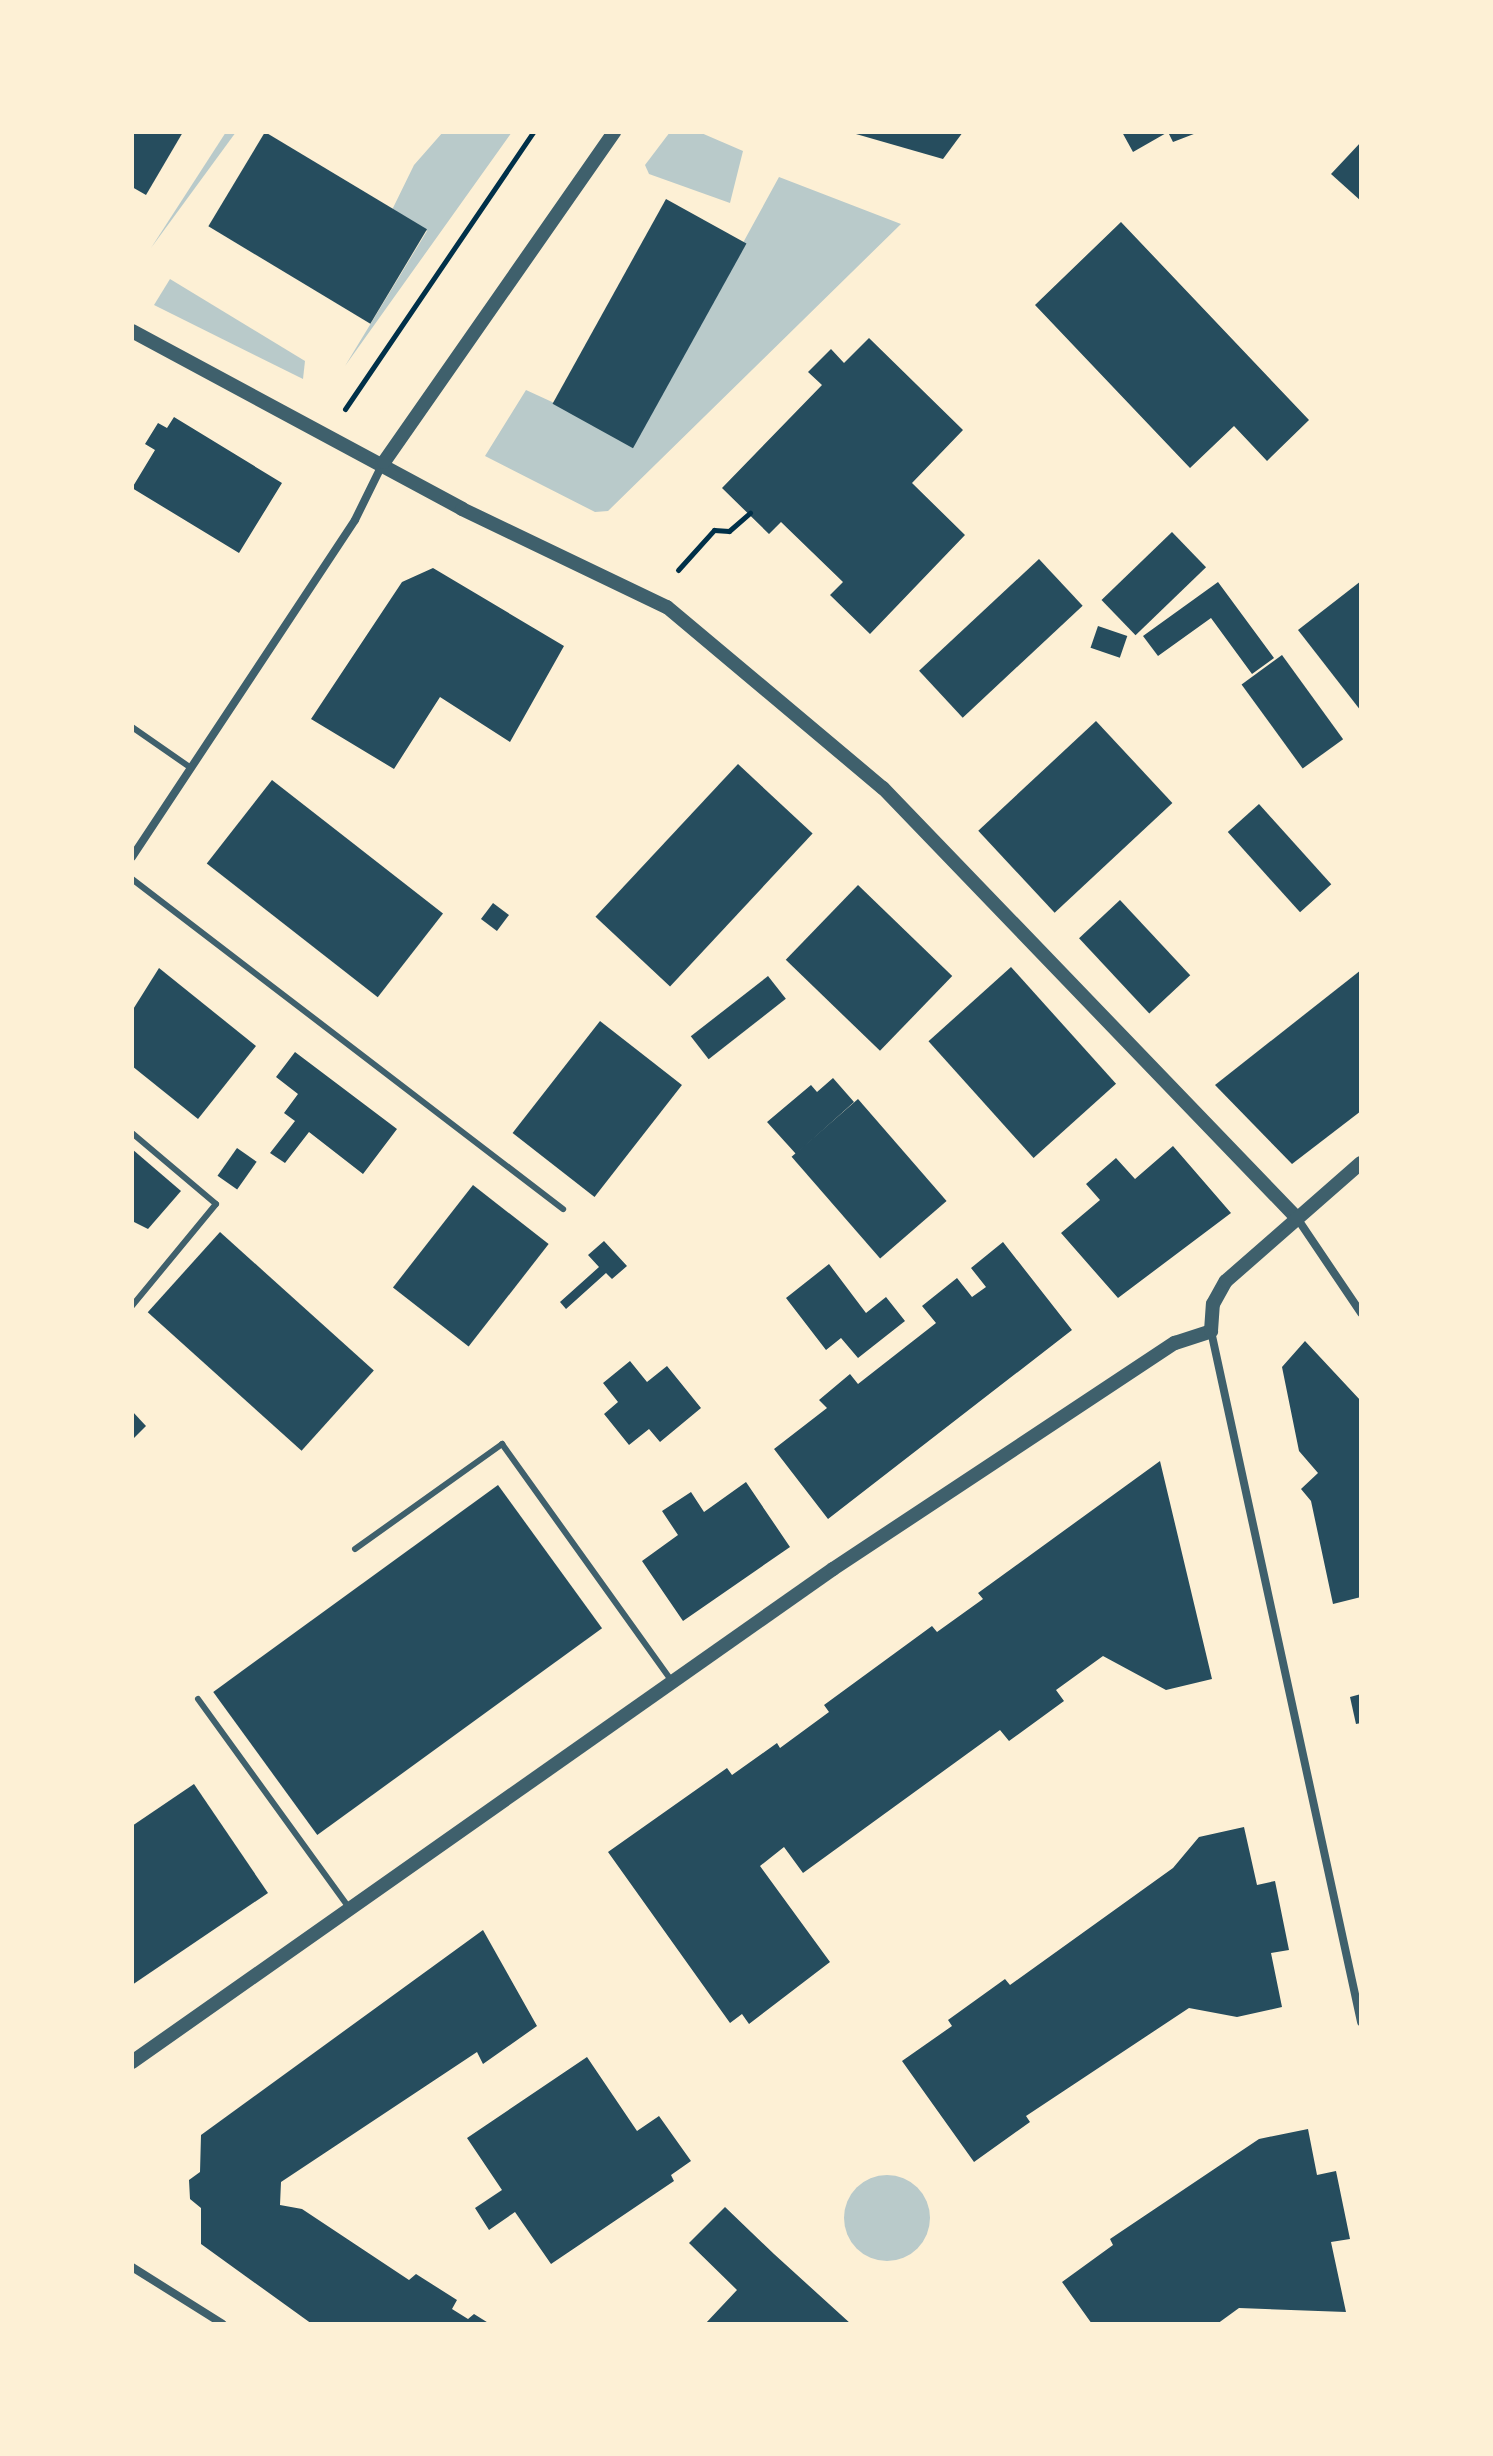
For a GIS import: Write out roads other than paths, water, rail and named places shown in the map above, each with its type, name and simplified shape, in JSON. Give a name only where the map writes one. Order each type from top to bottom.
[{"type":"street","points":[[132,857],[355,520],[384,462],[614,132]]},
{"type":"street","points":[[132,331],[384,462],[462,509],[667,607],[883,788],[1297,1218],[1361,1313]]},
{"type":"street","points":[[1361,1163],[1226,1281],[1213,1304],[1211,1331],[1361,2022]]},
{"type":"street","points":[[132,2062],[352,1911],[673,1683],[1175,1343],[1211,1331]]},
{"type":"street","points":[[132,2267],[223,2324]]},
{"type":"lane","points":[[132,727],[191,768]]},
{"type":"lane","points":[[132,879],[563,1209]]},
{"type":"lane","points":[[132,1133],[216,1204],[132,1306]]},
{"type":"lane","points":[[355,1549],[502,1444],[673,1683]]},
{"type":"lane","points":[[198,1699],[352,1911]]}]
